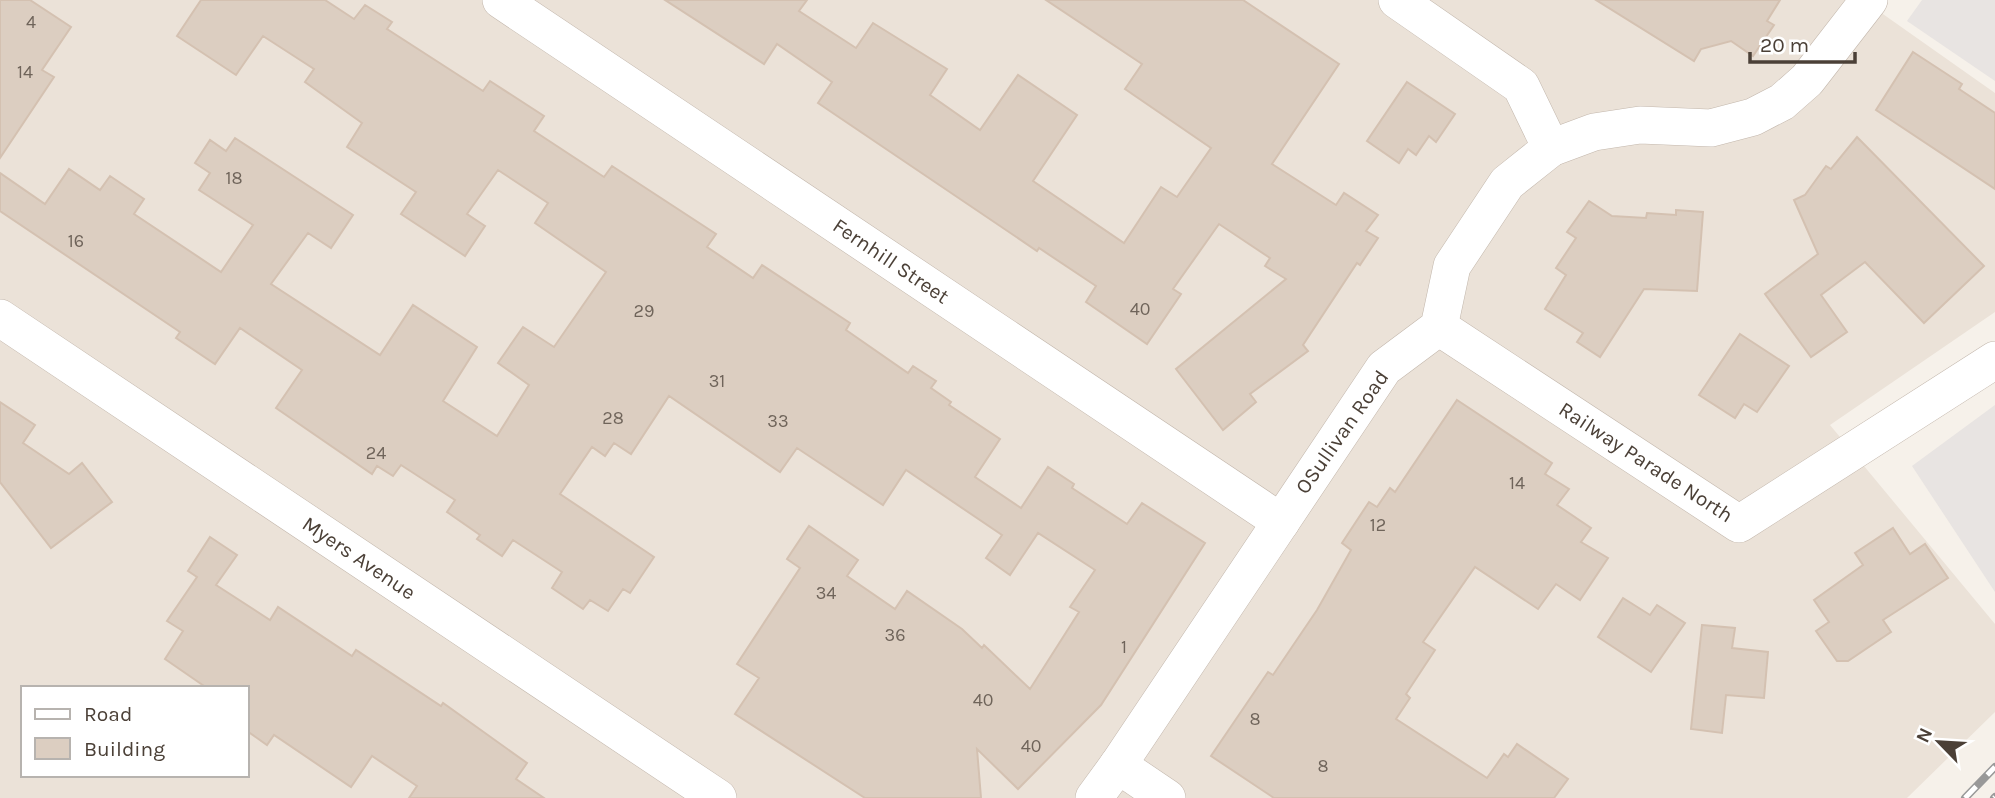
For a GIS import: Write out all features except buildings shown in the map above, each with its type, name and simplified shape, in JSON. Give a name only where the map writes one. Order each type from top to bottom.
[{"type":"street","name":"Fernhill Street","points":[[501,0],[1281,522]]},
{"type":"street","points":[[1397,0],[1521,86],[1551,148]]},
{"type":"street","points":[[1439,327],[1452,265],[1507,183],[1551,148],[1594,132],[1640,125],[1711,128],[1753,117],[1782,102],[1807,80],[1869,0]]},
{"type":"street","name":"Myers Avenue","points":[[0,318],[718,798]]},
{"type":"street","name":"OSullivan Road","points":[[1118,765],[1384,368],[1439,327]]},
{"type":"street","name":"Railway Parade North","points":[[1439,327],[1739,524],[1995,360]]},
{"type":"street","points":[[1094,798],[1118,765],[1167,798]]},
{"type":"shaded area","points":[[0,0],[1863,0],[1995,93],[1995,312],[1830,425],[1995,624],[1995,712],[1907,798],[0,798]]},
{"type":"shaded area","points":[[1922,0],[1995,0],[1995,81],[1907,21]]},
{"type":"shaded area","points":[[1995,405],[1995,592],[1912,466]]},
{"type":"railway","points":[[1965,798],[1995,767]]}]
